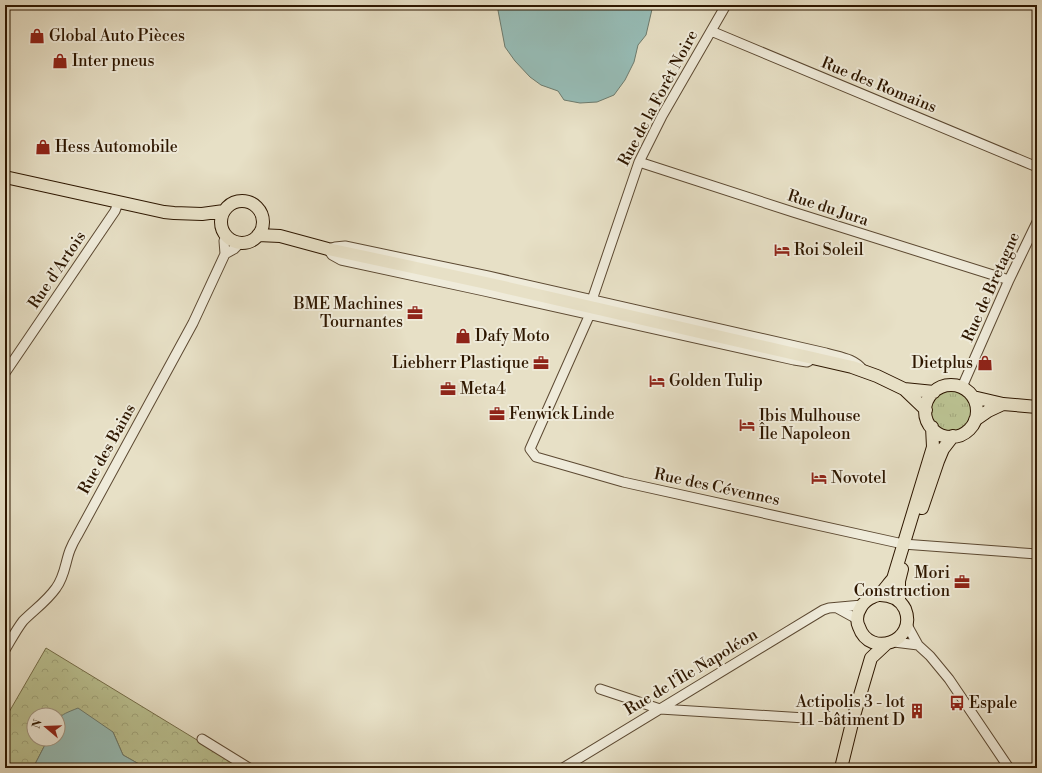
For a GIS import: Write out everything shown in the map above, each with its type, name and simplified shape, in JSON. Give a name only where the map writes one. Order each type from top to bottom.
[{"type":"main road","points":[[5,177],[164,212],[202,214],[224,211]]},
{"type":"main road","points":[[241,201],[249,202],[260,210],[263,221],[262,228],[258,235],[252,240],[245,242],[232,240],[223,232],[221,223],[224,211],[228,206],[232,203],[241,201]]},
{"type":"main road","points":[[202,214],[221,223]]},
{"type":"main road","points":[[263,221],[280,236]]},
{"type":"main road","points":[[258,235],[280,236],[328,249],[486,283],[817,359],[864,371],[904,388],[934,392]]},
{"type":"main road","points":[[976,420],[976,404],[970,393],[962,387],[952,385],[942,386],[934,392],[927,403],[927,419],[936,432],[954,436],[960,435],[967,431],[976,420],[988,411],[1003,404]]},
{"type":"main road","points":[[904,388],[926,410]]},
{"type":"main road","points":[[973,397],[1003,404],[1037,407]]},
{"type":"main road","points":[[899,601],[899,581],[907,544],[933,447],[932,427]]},
{"type":"main road","points":[[880,595],[893,579],[943,449],[954,436]]},
{"type":"main road","points":[[841,768],[853,719],[871,658],[865,638],[858,626],[857,619],[859,609],[873,596],[887,595],[894,597],[899,601],[906,612],[907,625],[900,637],[871,658]]},
{"type":"main road","points":[[865,638],[871,642],[879,644],[890,643]]},
{"type":"street","name":"Rue de la Forêt Noire","points":[[592,300],[639,162],[662,116],[726,5]]},
{"type":"street","name":"Rue des Romains","points":[[711,31],[1037,167]]},
{"type":"street","name":"Rue du Jura","points":[[639,162],[1009,280]]},
{"type":"street","name":"Rue d'Artois","points":[[5,373],[115,212],[118,203]]},
{"type":"street","name":"Rue de Bretagne","points":[[962,387],[1009,280],[1037,222]]},
{"type":"street","name":"Rue des Bains","points":[[5,650],[23,621],[49,596],[62,578],[70,551],[77,536],[193,323],[225,254],[224,241],[226,235]]},
{"type":"street","name":"Rue des Bains","points":[[225,254],[240,242]]},
{"type":"street","points":[[817,359],[807,362],[794,360],[341,260],[332,256],[328,249],[345,246],[488,276],[826,353],[853,361],[864,371]]},
{"type":"street","name":"Rue des Cévennes","points":[[590,314],[530,449],[536,457],[623,482],[907,544],[1037,554]]},
{"type":"street","name":"Rue de l'Île Napoléon","points":[[563,768],[806,619],[829,608],[862,605]]},
{"type":"street","points":[[837,608],[857,619]]},
{"type":"street","points":[[907,625],[918,645],[930,656],[949,679],[1008,768]]},
{"type":"street","points":[[890,643],[918,645]]},
{"type":"street","points":[[600,689],[660,709],[805,718]]},
{"type":"street","points":[[202,739],[249,768]]},
{"type":"green space","points":[[950,390],[965,396],[971,411],[965,426],[950,432],[935,426],[929,411],[935,396]]},
{"type":"green space","points":[[46,648],[243,768],[146,768],[123,755],[113,732],[66,717],[66,707],[26,707],[26,747],[44,747],[33,768],[5,768],[5,719]]},
{"type":"water","points":[[497,5],[653,5],[646,35],[638,45],[634,62],[625,80],[614,95],[597,102],[580,103],[564,100],[558,91],[541,85],[530,77],[515,61],[505,47]]},
{"type":"water","points":[[78,708],[113,732],[123,755],[146,768],[33,768],[44,747],[66,747],[66,713]]},
{"type":"place","name":"Global Auto Pièces","points":[[37,36]]},
{"type":"place","name":"Inter pneus","points":[[60,61]]},
{"type":"place","name":"Hess Automobile","points":[[43,147]]},
{"type":"place","name":"Roi Soleil","points":[[782,250]]},
{"type":"place","name":"BME Machines Tournantes","points":[[415,313]]},
{"type":"place","name":"Dafy Moto","points":[[463,336]]},
{"type":"place","name":"Liebherr Plastique","points":[[541,363]]},
{"type":"place","name":"Dietplus","points":[[985,363]]},
{"type":"place","name":"Golden Tulip","points":[[657,381]]},
{"type":"place","name":"Meta4","points":[[448,389]]},
{"type":"place","name":"Fenwick Linde","points":[[497,414]]},
{"type":"place","name":"Ibis Mulhouse Île Napoleon","points":[[747,425]]},
{"type":"place","name":"Novotel","points":[[819,478]]},
{"type":"place","name":"Mori Construction","points":[[962,582]]},
{"type":"place","name":"Espale","points":[[957,703]]},
{"type":"place","name":"Actipolis 3 - lot 11 -bâtiment D","points":[[917,711]]}]
